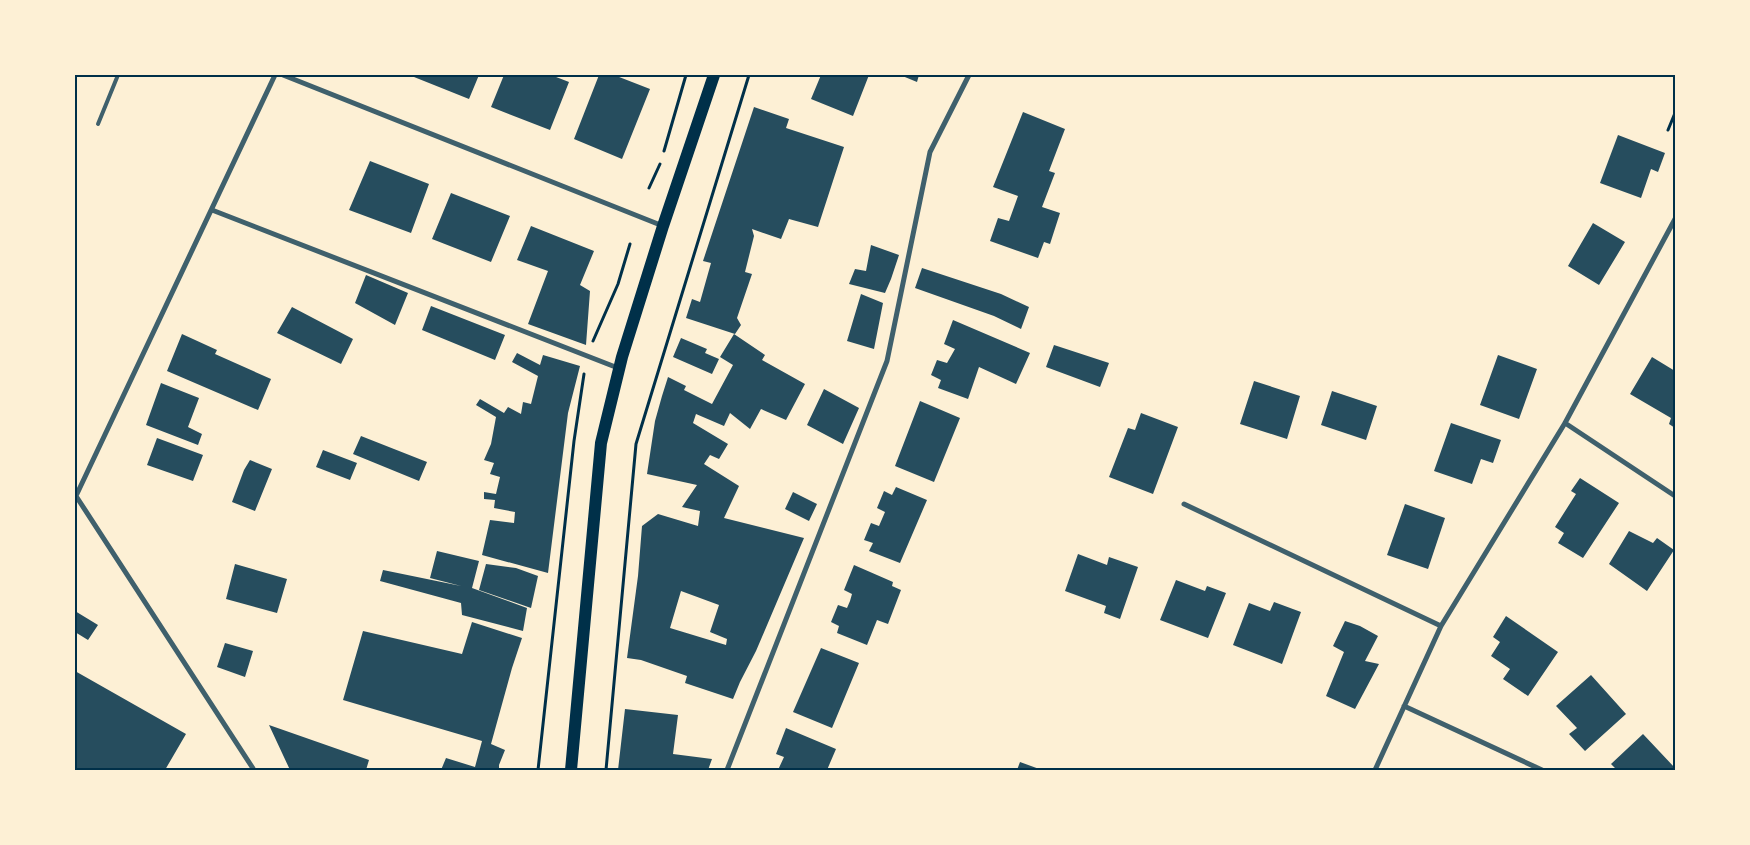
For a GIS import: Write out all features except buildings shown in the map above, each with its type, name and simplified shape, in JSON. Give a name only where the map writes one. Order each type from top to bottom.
[{"type":"main road","points":[[570,770],[601,443],[619,368],[663,226],[714,75]]},
{"type":"street","points":[[254,770],[75,497],[275,75]]},
{"type":"street","points":[[283,75],[663,226]]},
{"type":"street","points":[[726,770],[887,360],[930,152],[969,75]]},
{"type":"street","points":[[212,210],[619,368]]},
{"type":"street","points":[[1375,770],[1441,626],[1565,423],[1675,219]]},
{"type":"street","points":[[1565,423],[1675,496]]},
{"type":"street","points":[[1184,504],[1441,626]]},
{"type":"street","points":[[1404,706],[1542,770]]},
{"type":"lane","points":[[98,124],[118,75]]},
{"type":"path","points":[[663,154],[686,75]]},
{"type":"path","points":[[606,770],[636,444],[749,75]]},
{"type":"path","points":[[1668,130],[1675,114]]},
{"type":"path","points":[[649,188],[660,163]]},
{"type":"path","points":[[538,770],[574,441],[587,356],[618,284],[630,244]]}]
